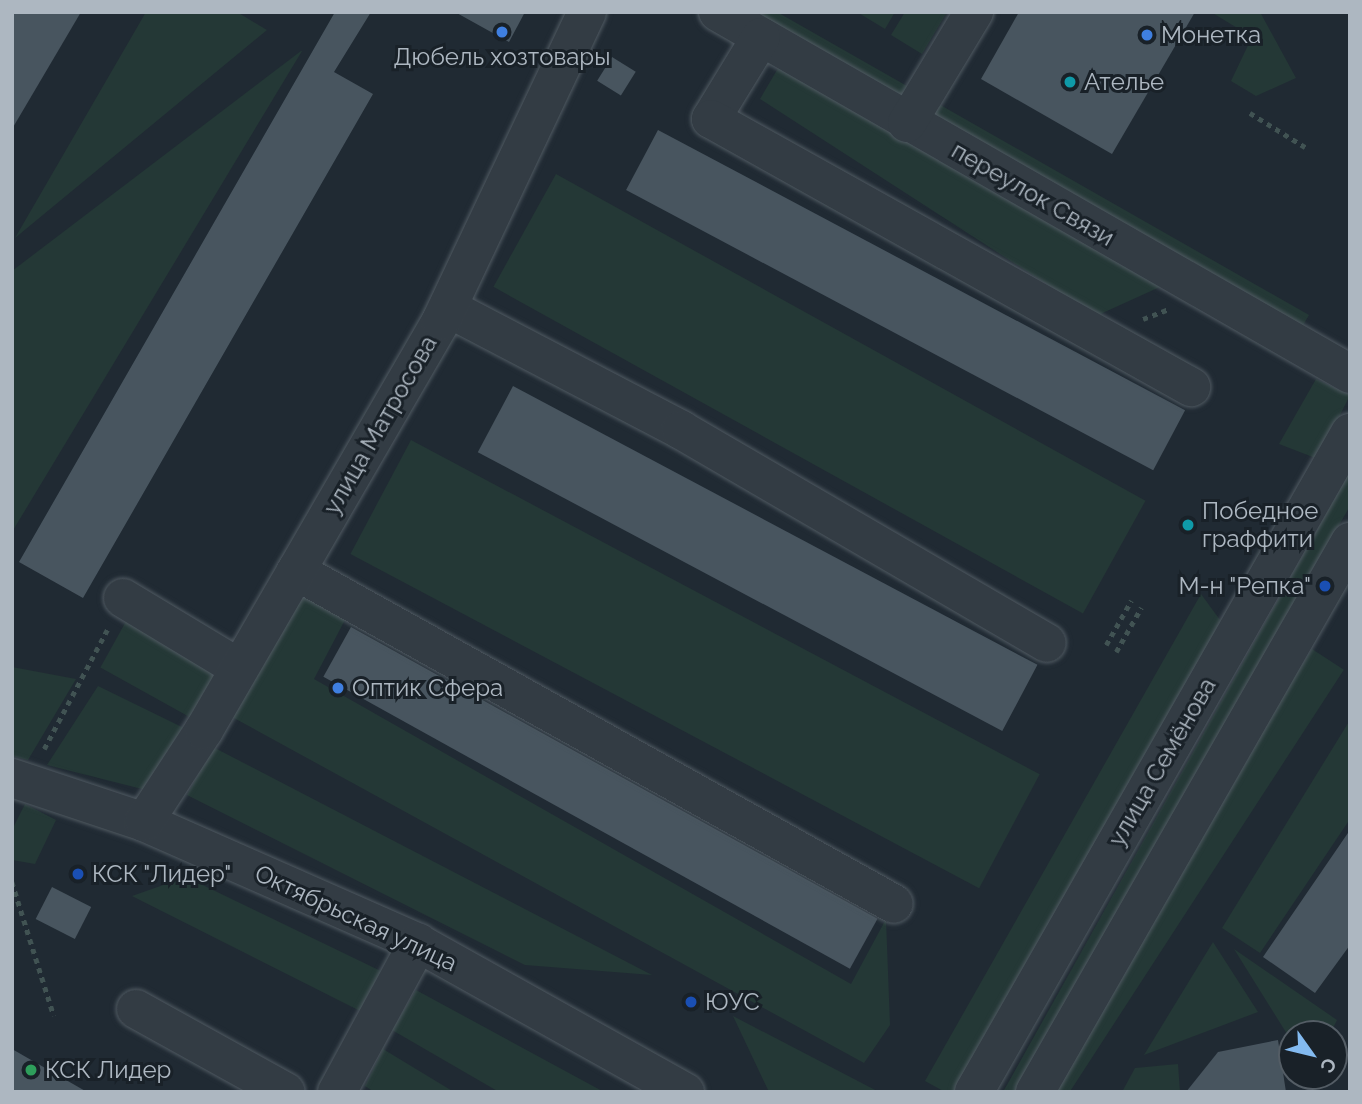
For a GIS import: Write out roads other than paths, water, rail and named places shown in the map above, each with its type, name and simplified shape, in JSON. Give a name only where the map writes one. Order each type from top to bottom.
[{"type":"street","name":"улица Матросова","points":[[144,822],[204,730],[447,308],[587,12]]},
{"type":"street","points":[[907,122],[974,12]]},
{"type":"street","points":[[739,21],[711,119],[1191,387]]},
{"type":"street","name":"переулок Связи","points":[[739,21],[907,122],[1350,374]]},
{"type":"street","points":[[447,308],[681,430],[1047,643]]},
{"type":"street","name":"улица Семёнова","points":[[974,1092],[1350,433]]},
{"type":"street","points":[[1035,1092],[1350,542]]},
{"type":"street","points":[[296,571],[894,904]]},
{"type":"street","points":[[123,598],[239,668]]},
{"type":"street","name":"Октябрьская улица","points":[[12,778],[144,822],[418,943],[685,1092]]},
{"type":"street","points":[[337,1092],[418,943]]},
{"type":"street","points":[[136,1009],[286,1092]]},
{"type":"place","name":"Дюбель хозтовары","points":[[502,32]]},
{"type":"place","name":"Монетка","points":[[1147,35]]},
{"type":"place","name":"Ателье","points":[[1070,82]]},
{"type":"place","name":"Победное граффити","points":[[1188,525]]},
{"type":"place","name":"М-н \"Репка\"","points":[[1325,586]]},
{"type":"place","name":"Оптик Сфера","points":[[338,688]]},
{"type":"place","name":"КСК \"Лидер\"","points":[[78,874]]},
{"type":"place","name":"ЮУС","points":[[691,1002]]},
{"type":"place","name":"КСК Лидер","points":[[31,1070]]}]
